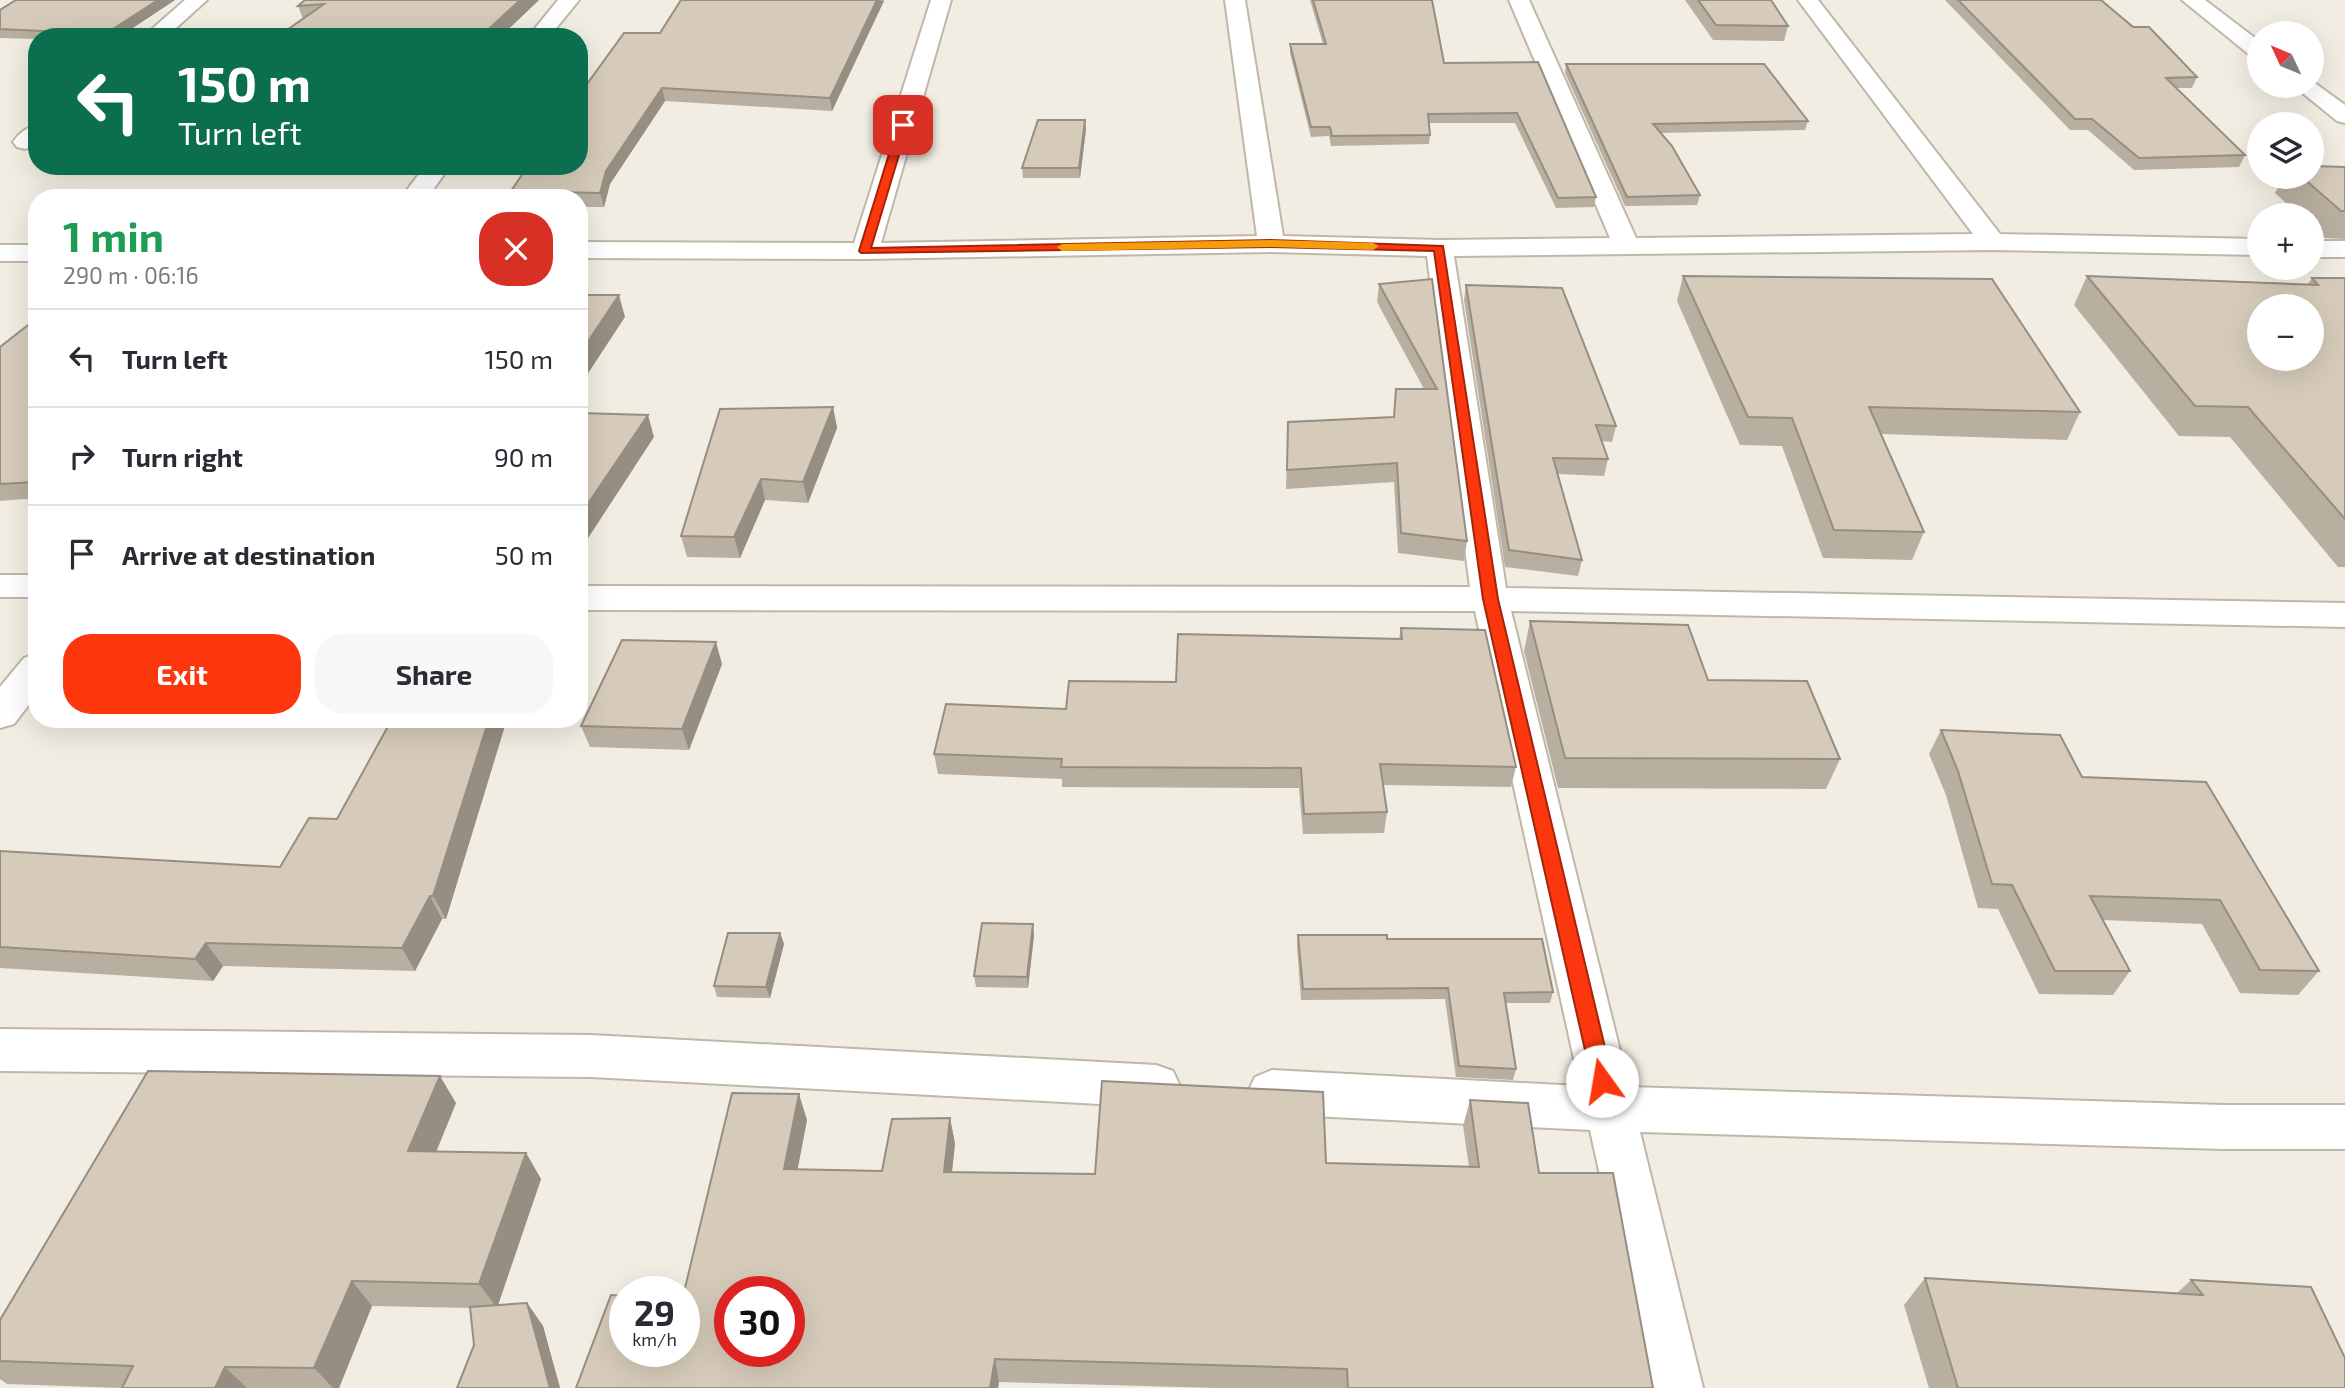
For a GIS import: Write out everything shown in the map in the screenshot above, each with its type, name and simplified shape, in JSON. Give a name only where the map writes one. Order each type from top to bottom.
[{"type":"street","points":[[164,28],[197,0]]},
{"type":"street","points":[[546,28],[569,0]]},
{"type":"street","points":[[865,251],[941,0]]},
{"type":"street","points":[[1235,0],[1271,244]]},
{"type":"street","points":[[1519,0],[1626,245]]},
{"type":"street","points":[[1808,0],[1992,242]]},
{"type":"street","points":[[2192,0],[2247,42]]},
{"type":"street","points":[[2321,98],[2345,116]]},
{"type":"street","points":[[588,250],[865,251],[1271,244],[1439,248],[1992,242],[2247,247]]},
{"type":"street","points":[[1439,248],[1490,599],[1675,1388]]},
{"type":"street","points":[[2324,249],[2345,249]]},
{"type":"street","points":[[0,253],[28,253]]},
{"type":"street","points":[[0,586],[28,586]]},
{"type":"street","points":[[588,598],[1490,599],[2345,615]]},
{"type":"street","points":[[0,714],[28,678]]},
{"type":"street","points":[[0,1050],[591,1056],[1550,1107],[2224,1128],[2345,1127]]},
{"type":"building","points":[[16,0],[158,0],[114,28],[0,29],[0,10]]},
{"type":"building","points":[[305,0],[520,0],[490,28],[290,28],[324,4],[298,6]]},
{"type":"building","points":[[681,0],[877,0],[830,98],[662,88],[606,171],[600,193],[588,193],[588,189],[512,189],[522,175],[588,175],[588,83],[624,33],[660,33]]},
{"type":"building","points":[[1313,0],[1432,0],[1444,63],[1538,62],[1596,197],[1558,198],[1517,113],[1428,114],[1430,135],[1332,136],[1330,127],[1311,127],[1290,44],[1326,44]]},
{"type":"building","points":[[1698,0],[1771,0],[1788,26],[1716,25]]},
{"type":"building","points":[[1958,0],[2101,0],[2133,27],[2149,27],[2197,77],[2166,78],[2245,155],[2139,158],[2092,119],[2075,119]]},
{"type":"building","points":[[1566,64],[1764,64],[1808,121],[1653,124],[1672,146],[1700,195],[1627,197]]},
{"type":"building","points":[[1038,120],[1085,120],[1079,168],[1022,168]]},
{"type":"building","points":[[2324,166],[2345,167],[2345,211],[2341,211],[2316,189],[2324,189]]},
{"type":"building","points":[[1683,276],[1992,279],[2080,412],[1869,407],[1924,532],[1834,530],[1792,418],[1748,417]]},
{"type":"building","points":[[2087,276],[2318,285],[2314,280],[2345,278],[2345,519],[2248,407],[2195,406]]},
{"type":"building","points":[[1432,279],[1467,541],[1401,533],[1397,463],[1287,470],[1288,422],[1394,417],[1396,389],[1437,389],[1379,284]]},
{"type":"building","points":[[1466,285],[1562,288],[1616,426],[1596,425],[1608,459],[1553,458],[1582,560],[1509,550]]},
{"type":"building","points":[[588,295],[619,295],[588,342]]},
{"type":"building","points":[[28,325],[28,482],[0,484],[0,347]]},
{"type":"building","points":[[833,407],[803,482],[761,479],[734,537],[681,536],[720,409]]},
{"type":"building","points":[[588,413],[648,415],[588,504]]},
{"type":"building","points":[[1530,621],[1688,625],[1708,680],[1807,681],[1840,759],[1565,758]]},
{"type":"building","points":[[1401,628],[1485,630],[1516,767],[1380,764],[1387,812],[1304,814],[1301,768],[1061,767],[1062,759],[934,754],[946,704],[1066,709],[1069,681],[1176,682],[1178,634],[1402,639]]},
{"type":"building","points":[[622,640],[716,642],[682,729],[588,726],[588,711]]},
{"type":"building","points":[[387,728],[486,728],[433,896],[430,896],[402,948],[206,943],[195,959],[0,947],[0,851],[280,867],[309,818],[337,819]]},
{"type":"building","points":[[1941,730],[2060,735],[2082,777],[2206,782],[2319,971],[2260,970],[2220,900],[2090,896],[2130,971],[2055,971],[2012,885],[1992,884],[1958,771]]},
{"type":"building","points":[[982,923],[1033,924],[1027,977],[974,976]]},
{"type":"building","points":[[728,933],[780,933],[766,987],[714,986]]},
{"type":"building","points":[[1298,935],[1387,935],[1387,939],[1542,939],[1553,992],[1504,993],[1516,1069],[1459,1066],[1448,988],[1303,989]]},
{"type":"building","points":[[148,1071],[440,1076],[408,1151],[526,1153],[479,1284],[352,1281],[314,1368],[225,1367],[215,1388],[122,1388],[133,1366],[0,1361],[0,1320]]},
{"type":"building","points":[[1102,1081],[1323,1092],[1326,1163],[1479,1167],[1470,1100],[1528,1103],[1539,1173],[1613,1173],[1653,1388],[1348,1388],[1347,1369],[995,1359],[990,1388],[576,1388],[609,1300],[609,1367],[700,1367],[700,1276],[688,1276],[732,1093],[799,1094],[784,1169],[882,1171],[892,1119],[950,1118],[944,1172],[1095,1174]]},
{"type":"building","points":[[1925,1278],[2203,1295],[2191,1280],[2311,1287],[2345,1358],[2345,1388],[1958,1388]]},
{"type":"building","points":[[527,1303],[550,1388],[457,1388],[474,1345],[470,1307]]},
{"type":"slow traffic","points":[[1062,247],[1271,244],[1373,246]]},
{"type":"route","points":[[903,125],[865,251],[1271,244],[1439,248],[1490,599],[1602,1081]]}]
